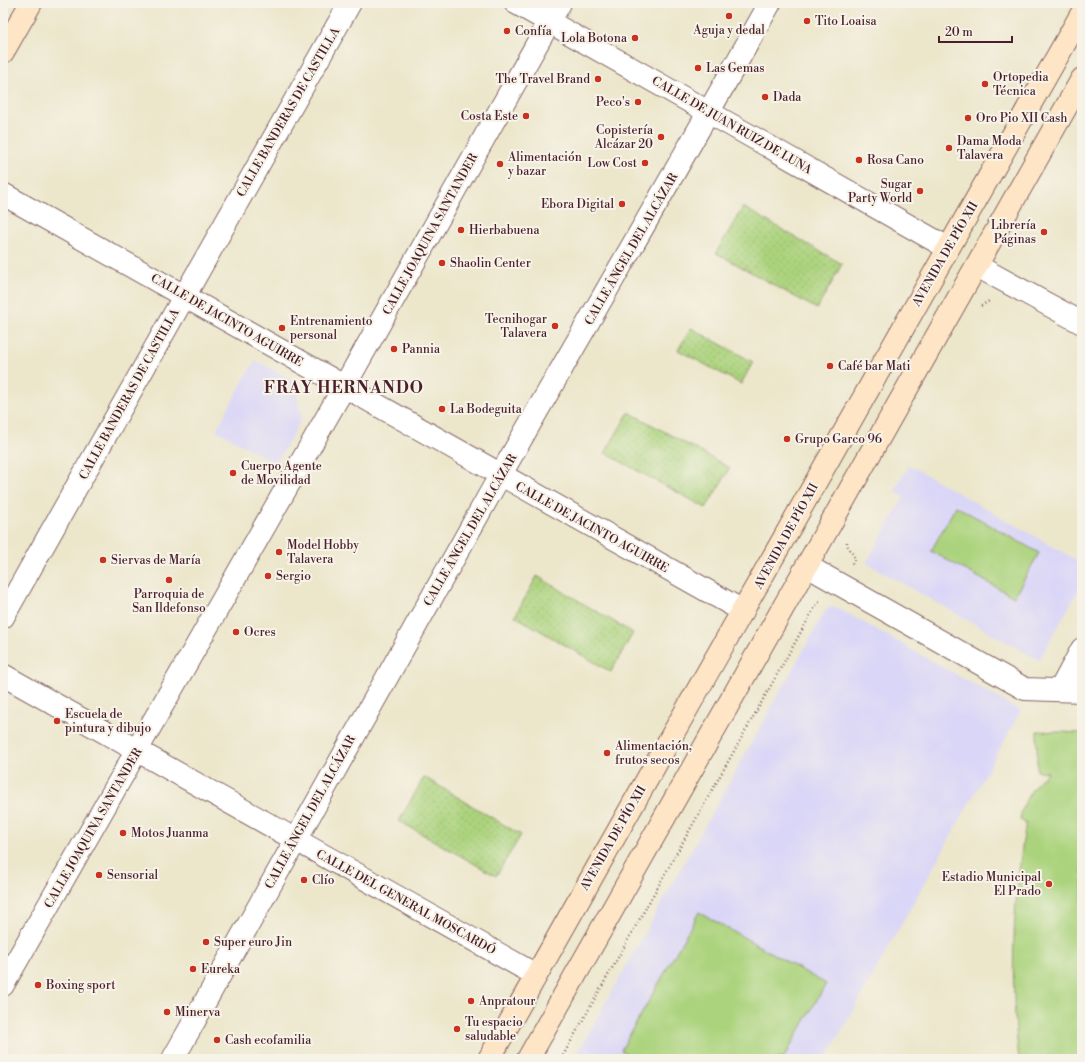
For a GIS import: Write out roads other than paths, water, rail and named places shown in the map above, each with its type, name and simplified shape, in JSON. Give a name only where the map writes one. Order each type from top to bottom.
[{"type":"main road","points":[[3,52],[31,3]]},
{"type":"main road","name":"AVENIDA DE PÍO XII","points":[[489,1059],[1082,13]]},
{"type":"main road","points":[[528,1059],[1082,79]]},
{"type":"street","name":"CALLE BANDERAS DE CASTILLA","points":[[3,617],[350,3]]},
{"type":"street","name":"CALLE DE JUAN RUIZ DE LUNA","points":[[516,3],[948,248]]},
{"type":"street","name":"CALLE JOAQUINA SANTANDER","points":[[3,985],[560,3]]},
{"type":"street","name":"CALLE ÁNGEL DEL ALCÁZAR","points":[[173,1059],[295,839],[770,3]]},
{"type":"street","name":"CALLE DE JACINTO AGUIRRE","points":[[3,194],[743,612]]},
{"type":"street","points":[[977,266],[1082,322]]},
{"type":"street","points":[[807,566],[1024,688],[1082,691]]},
{"type":"street","points":[[1060,690],[1082,650]]},
{"type":"street","name":"CALLE DEL GENERAL MOSCARDÓ","points":[[3,675],[536,975]]},
{"type":"place","name":"Aguja y dedal","points":[[729,16]]},
{"type":"place","name":"Tito Loaisa","points":[[807,21]]},
{"type":"place","name":"Confía","points":[[507,31]]},
{"type":"place","name":"Lola Botona","points":[[635,38]]},
{"type":"place","name":"Las Gemas","points":[[698,68]]},
{"type":"place","name":"The Travel Brand","points":[[598,79]]},
{"type":"place","name":"Ortopedia Técnica","points":[[985,84]]},
{"type":"place","name":"Dada","points":[[765,97]]},
{"type":"place","name":"Peco's","points":[[638,102]]},
{"type":"place","name":"Costa Este","points":[[526,116]]},
{"type":"place","name":"Oro Pio XII Cash","points":[[968,118]]},
{"type":"place","name":"Copistería Alcázar 20","points":[[661,137]]},
{"type":"place","name":"Dama Moda Talavera","points":[[949,148]]},
{"type":"place","name":"Rosa Cano","points":[[859,160]]},
{"type":"place","name":"Low Cost","points":[[645,163]]},
{"type":"place","name":"Alimentación y bazar","points":[[500,164]]},
{"type":"place","name":"Sugar Party World","points":[[920,191]]},
{"type":"place","name":"Ebora Digital","points":[[622,204]]},
{"type":"place","name":"Hierbabuena","points":[[461,230]]},
{"type":"place","name":"Librería Páginas","points":[[1044,232]]},
{"type":"place","name":"Shaolin Center","points":[[442,263]]},
{"type":"place","name":"Tecnihogar Talavera","points":[[555,326]]},
{"type":"place","name":"Entrenamiento personal","points":[[282,328]]},
{"type":"place","name":"Pannia","points":[[394,349]]},
{"type":"place","name":"Café bar Mati","points":[[830,366]]},
{"type":"place","name":"La Bodeguita","points":[[442,409]]},
{"type":"place","name":"Grupo Garco 96","points":[[787,439]]},
{"type":"place","name":"Cuerpo Agente de Movilidad","points":[[233,473]]},
{"type":"place","name":"Model Hobby Talavera","points":[[279,552]]},
{"type":"place","name":"Siervas de María","points":[[103,560]]},
{"type":"place","name":"Sergio","points":[[268,576]]},
{"type":"place","name":"Parroquia de San Ildefonso","points":[[169,580]]},
{"type":"place","name":"Ocres","points":[[236,632]]},
{"type":"place","name":"Escuela de pintura y dibujo","points":[[57,721]]},
{"type":"place","name":"Alimentación, frutos secos","points":[[607,753]]},
{"type":"place","name":"Motos Juanma","points":[[123,833]]},
{"type":"place","name":"Sensorial","points":[[99,875]]},
{"type":"place","name":"Clío","points":[[304,880]]},
{"type":"place","name":"Estadio Municipal El Prado","points":[[1049,884]]},
{"type":"place","name":"Super euro Jin","points":[[206,942]]},
{"type":"place","name":"Eureka","points":[[193,969]]},
{"type":"place","name":"Boxing sport","points":[[38,985]]},
{"type":"place","name":"Anpratour","points":[[471,1001]]},
{"type":"place","name":"Minerva","points":[[167,1012]]},
{"type":"place","name":"Tu espacio saludable","points":[[457,1029]]},
{"type":"place","name":"Cash ecofamilia","points":[[217,1040]]},
{"type":"district","name":"FRAY HERNANDO","points":[[344,387]]}]
